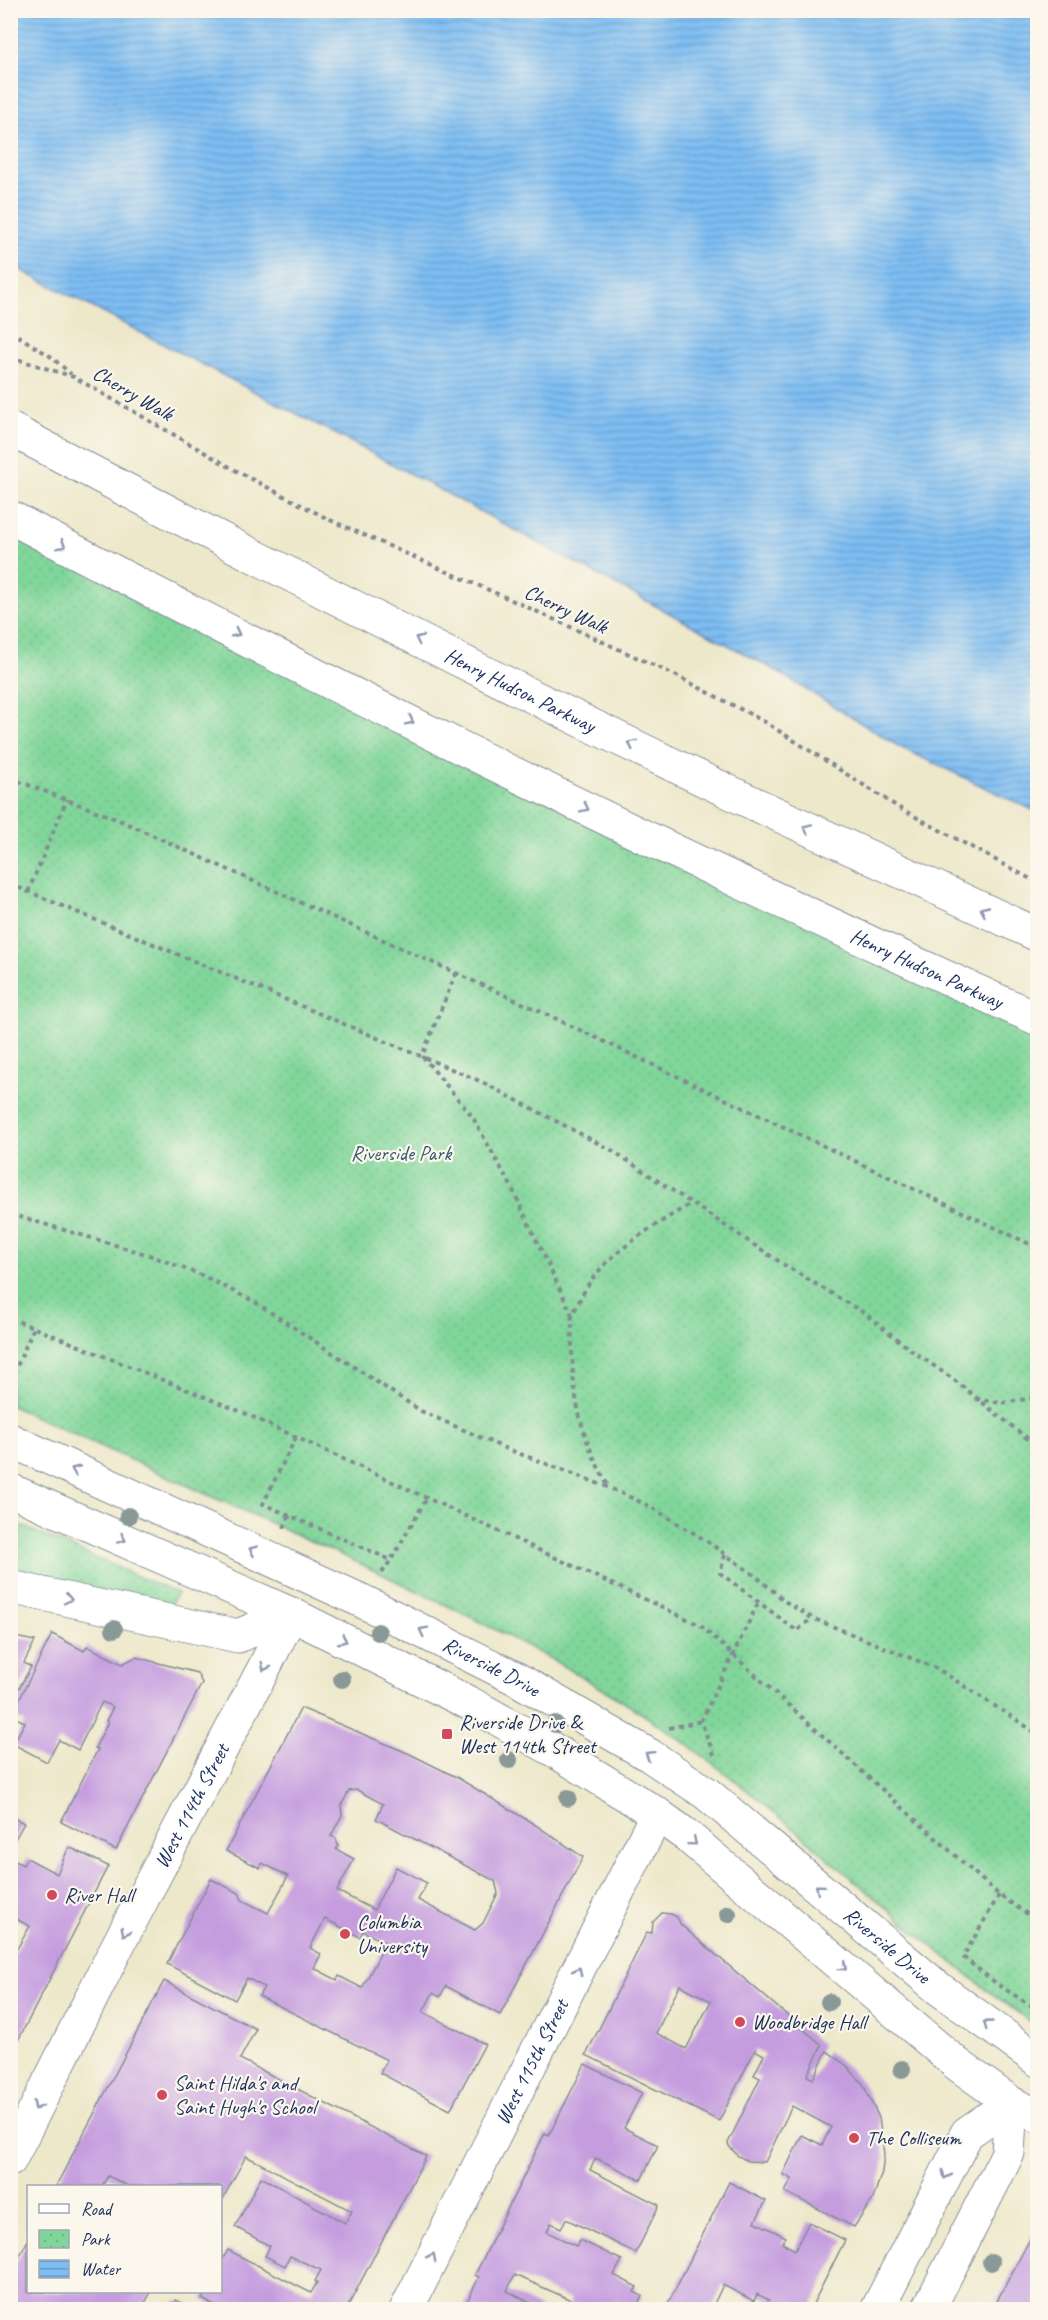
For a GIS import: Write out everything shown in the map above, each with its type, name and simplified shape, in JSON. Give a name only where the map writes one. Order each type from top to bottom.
[{"type":"main road","name":"Henry Hudson Parkway","points":[[10,429],[512,686],[738,796],[1038,934]]},
{"type":"main road","name":"Henry Hudson Parkway","points":[[10,517],[168,599],[593,812],[870,943],[1038,1019]]},
{"type":"main road","name":"Riverside Drive","points":[[10,1440],[306,1575],[515,1678],[579,1713],[678,1773],[938,1988],[1036,2059]]},
{"type":"main road","name":"Riverside Drive","points":[[10,1490],[291,1614],[471,1704],[552,1749],[657,1814],[686,1835],[957,2064],[1024,2109]]},
{"type":"main road","name":"West 114th Street","points":[[10,2160],[117,1947],[263,1670],[291,1614],[306,1575]]},
{"type":"main road","points":[[10,1587],[238,1636],[291,1614]]},
{"type":"main road","name":"West 115th Street","points":[[405,2310],[678,1773]]},
{"type":"main road","points":[[935,2301],[1008,2153],[1024,2109],[1036,2059]]},
{"type":"main road","points":[[877,2310],[967,2133],[1024,2109]]},
{"type":"path","name":"Cherry Walk","points":[[10,331],[50,356],[74,377],[242,474],[330,520],[687,681],[765,722],[901,809],[1038,883]]},
{"type":"path","name":"Cherry Walk","points":[[10,357],[74,377]]},
{"type":"path","points":[[10,777],[119,819],[456,973],[1038,1248]]},
{"type":"path","points":[[28,892],[67,799]]},
{"type":"path","points":[[10,884],[422,1056],[480,1082],[613,1151],[786,1266],[864,1313],[1038,1447]]},
{"type":"path","points":[[422,1056],[456,973]]},
{"type":"path","points":[[422,1056],[472,1116],[531,1226],[572,1315],[571,1366],[576,1403],[593,1459],[610,1488]]},
{"type":"path","points":[[572,1315],[592,1279],[618,1252],[654,1226],[692,1203]]},
{"type":"path","points":[[10,1214],[149,1255],[201,1275],[255,1302],[421,1411],[502,1448],[610,1488],[651,1507],[705,1540],[757,1577],[786,1602],[812,1618],[938,1669],[1038,1734]]},
{"type":"path","points":[[10,1318],[243,1412],[700,1625],[999,1895],[1038,1921]]},
{"type":"path","points":[[10,1382],[34,1327]]},
{"type":"path","points":[[975,1398],[1002,1403],[1038,1397]]},
{"type":"path","points":[[296,1437],[263,1504],[391,1560]]},
{"type":"path","points":[[381,1574],[427,1498]]},
{"type":"path","points":[[284,1529],[290,1515]]},
{"type":"path","points":[[725,1555],[720,1573],[797,1631],[812,1618]]},
{"type":"path","points":[[714,1758],[701,1721],[759,1601]]},
{"type":"path","points":[[665,1729],[701,1721]]},
{"type":"path","points":[[999,1895],[963,1957],[997,1984],[1038,2010]]},
{"type":"green space","name":"Riverside Park","points":[[11,517],[1037,1019],[1037,2026],[943,1955],[716,1766],[629,1705],[548,1657],[464,1614],[296,1534],[11,1406]]},
{"type":"green space","points":[[10,1521],[177,1593],[170,1606],[11,1576]]},
{"type":"water","points":[[10,11],[1037,11],[1037,812],[900,747],[773,669],[351,442],[11,265]]},
{"type":"building","points":[[52,1634],[84,1651],[87,1646],[122,1664],[136,1657],[197,1673],[202,1683],[116,1850],[61,1822],[98,1749],[95,1748],[113,1707],[102,1702],[78,1750],[59,1740],[47,1762],[13,1744],[25,1722],[11,1716]]},
{"type":"building","points":[[10,1636],[35,1641],[24,1663],[31,1667],[19,1688],[10,1684]]},
{"type":"building","points":[[301,1708],[410,1754],[458,1778],[583,1857],[500,2015],[446,1986],[440,1997],[433,1993],[423,2012],[485,2044],[450,2110],[380,2073],[387,2060],[259,1996],[264,1987],[247,1978],[235,2000],[167,1964],[211,1879],[239,1893],[242,1900],[268,1913],[288,1876],[262,1863],[260,1868],[226,1851]],"holes":[[[357,1790],[383,1804],[376,1819],[495,1881],[498,1893],[483,1923],[475,1930],[418,1900],[427,1883],[396,1867],[374,1910],[337,1891],[354,1859],[336,1849],[338,1845],[336,1838],[331,1836],[342,1815],[341,1806],[349,1791]],[[325,1919],[360,1937],[363,1931],[386,1943],[362,1988],[339,1976],[337,1980],[314,1968],[321,1954],[310,1948]]]},
{"type":"building","points":[[10,1816],[24,1823],[10,1848]]},
{"type":"building","name":"River Hall","points":[[69,1847],[108,1866],[10,2056],[10,1961],[30,1926],[10,1916],[10,1858],[23,1865],[27,1858],[57,1874]]},
{"type":"building","points":[[662,1913],[677,1917],[681,1925],[822,2045],[807,2076],[813,2079],[827,2051],[847,2066],[863,2084],[879,2118],[884,2154],[882,2172],[873,2199],[854,2227],[785,2192],[792,2179],[783,2174],[802,2135],[822,2145],[831,2127],[792,2106],[765,2162],[748,2161],[738,2156],[729,2146],[728,2143],[760,2078],[754,2075],[764,2055],[755,2050],[719,2121],[586,2055],[647,1932],[652,1933],[653,1922]],"holes":[[[680,1985],[711,2001],[686,2049],[656,2033]]]},
{"type":"building","points":[[164,1981],[256,2029],[240,2059],[426,2156],[346,2310],[222,2310],[202,2299],[205,2293],[222,2293],[222,2260],[228,2250],[311,2293],[317,2282],[315,2281],[321,2270],[290,2256],[285,2266],[265,2256],[270,2246],[235,2227],[261,2177],[345,2223],[352,2211],[246,2156],[222,2200],[222,2185],[126,2185],[108,2176],[103,2185],[57,2185]]},
{"type":"building","points":[[585,2064],[642,2093],[624,2128],[658,2145],[641,2180],[596,2158],[590,2170],[659,2205],[636,2253],[566,2219],[561,2228],[551,2223],[547,2232],[576,2246],[580,2240],[622,2260],[614,2275],[637,2287],[634,2292],[642,2296],[635,2310],[615,2301],[611,2310],[567,2310],[571,2300],[515,2275],[507,2291],[544,2310],[463,2310],[479,2277],[475,2275],[545,2133],[549,2135]]},
{"type":"building","points":[[729,2182],[766,2201],[755,2222],[786,2237],[782,2243],[795,2250],[809,2222],[845,2240],[810,2310],[764,2310],[769,2300],[757,2294],[754,2301],[723,2285],[711,2310],[665,2310]]},
{"type":"building","points":[[1038,2224],[1038,2310],[995,2310],[999,2297]]},
{"type":"building","points":[[27,2242],[27,2293],[150,2293],[141,2310],[52,2310],[41,2304],[38,2310],[10,2310],[10,2274]]},
{"type":"building","points":[[176,2300],[195,2310],[171,2310]]},
{"type":"place","name":"Riverside Drive & West 114th Street","points":[[447,1734]]},
{"type":"place","name":"River Hall","points":[[52,1895]]},
{"type":"place","name":"Columbia University","points":[[345,1934]]},
{"type":"place","name":"Woodbridge Hall","points":[[740,2022]]},
{"type":"place","name":"Saint Hilda's and Saint Hugh's School","points":[[162,2095]]},
{"type":"place","name":"The Colliseum","points":[[854,2138]]}]
